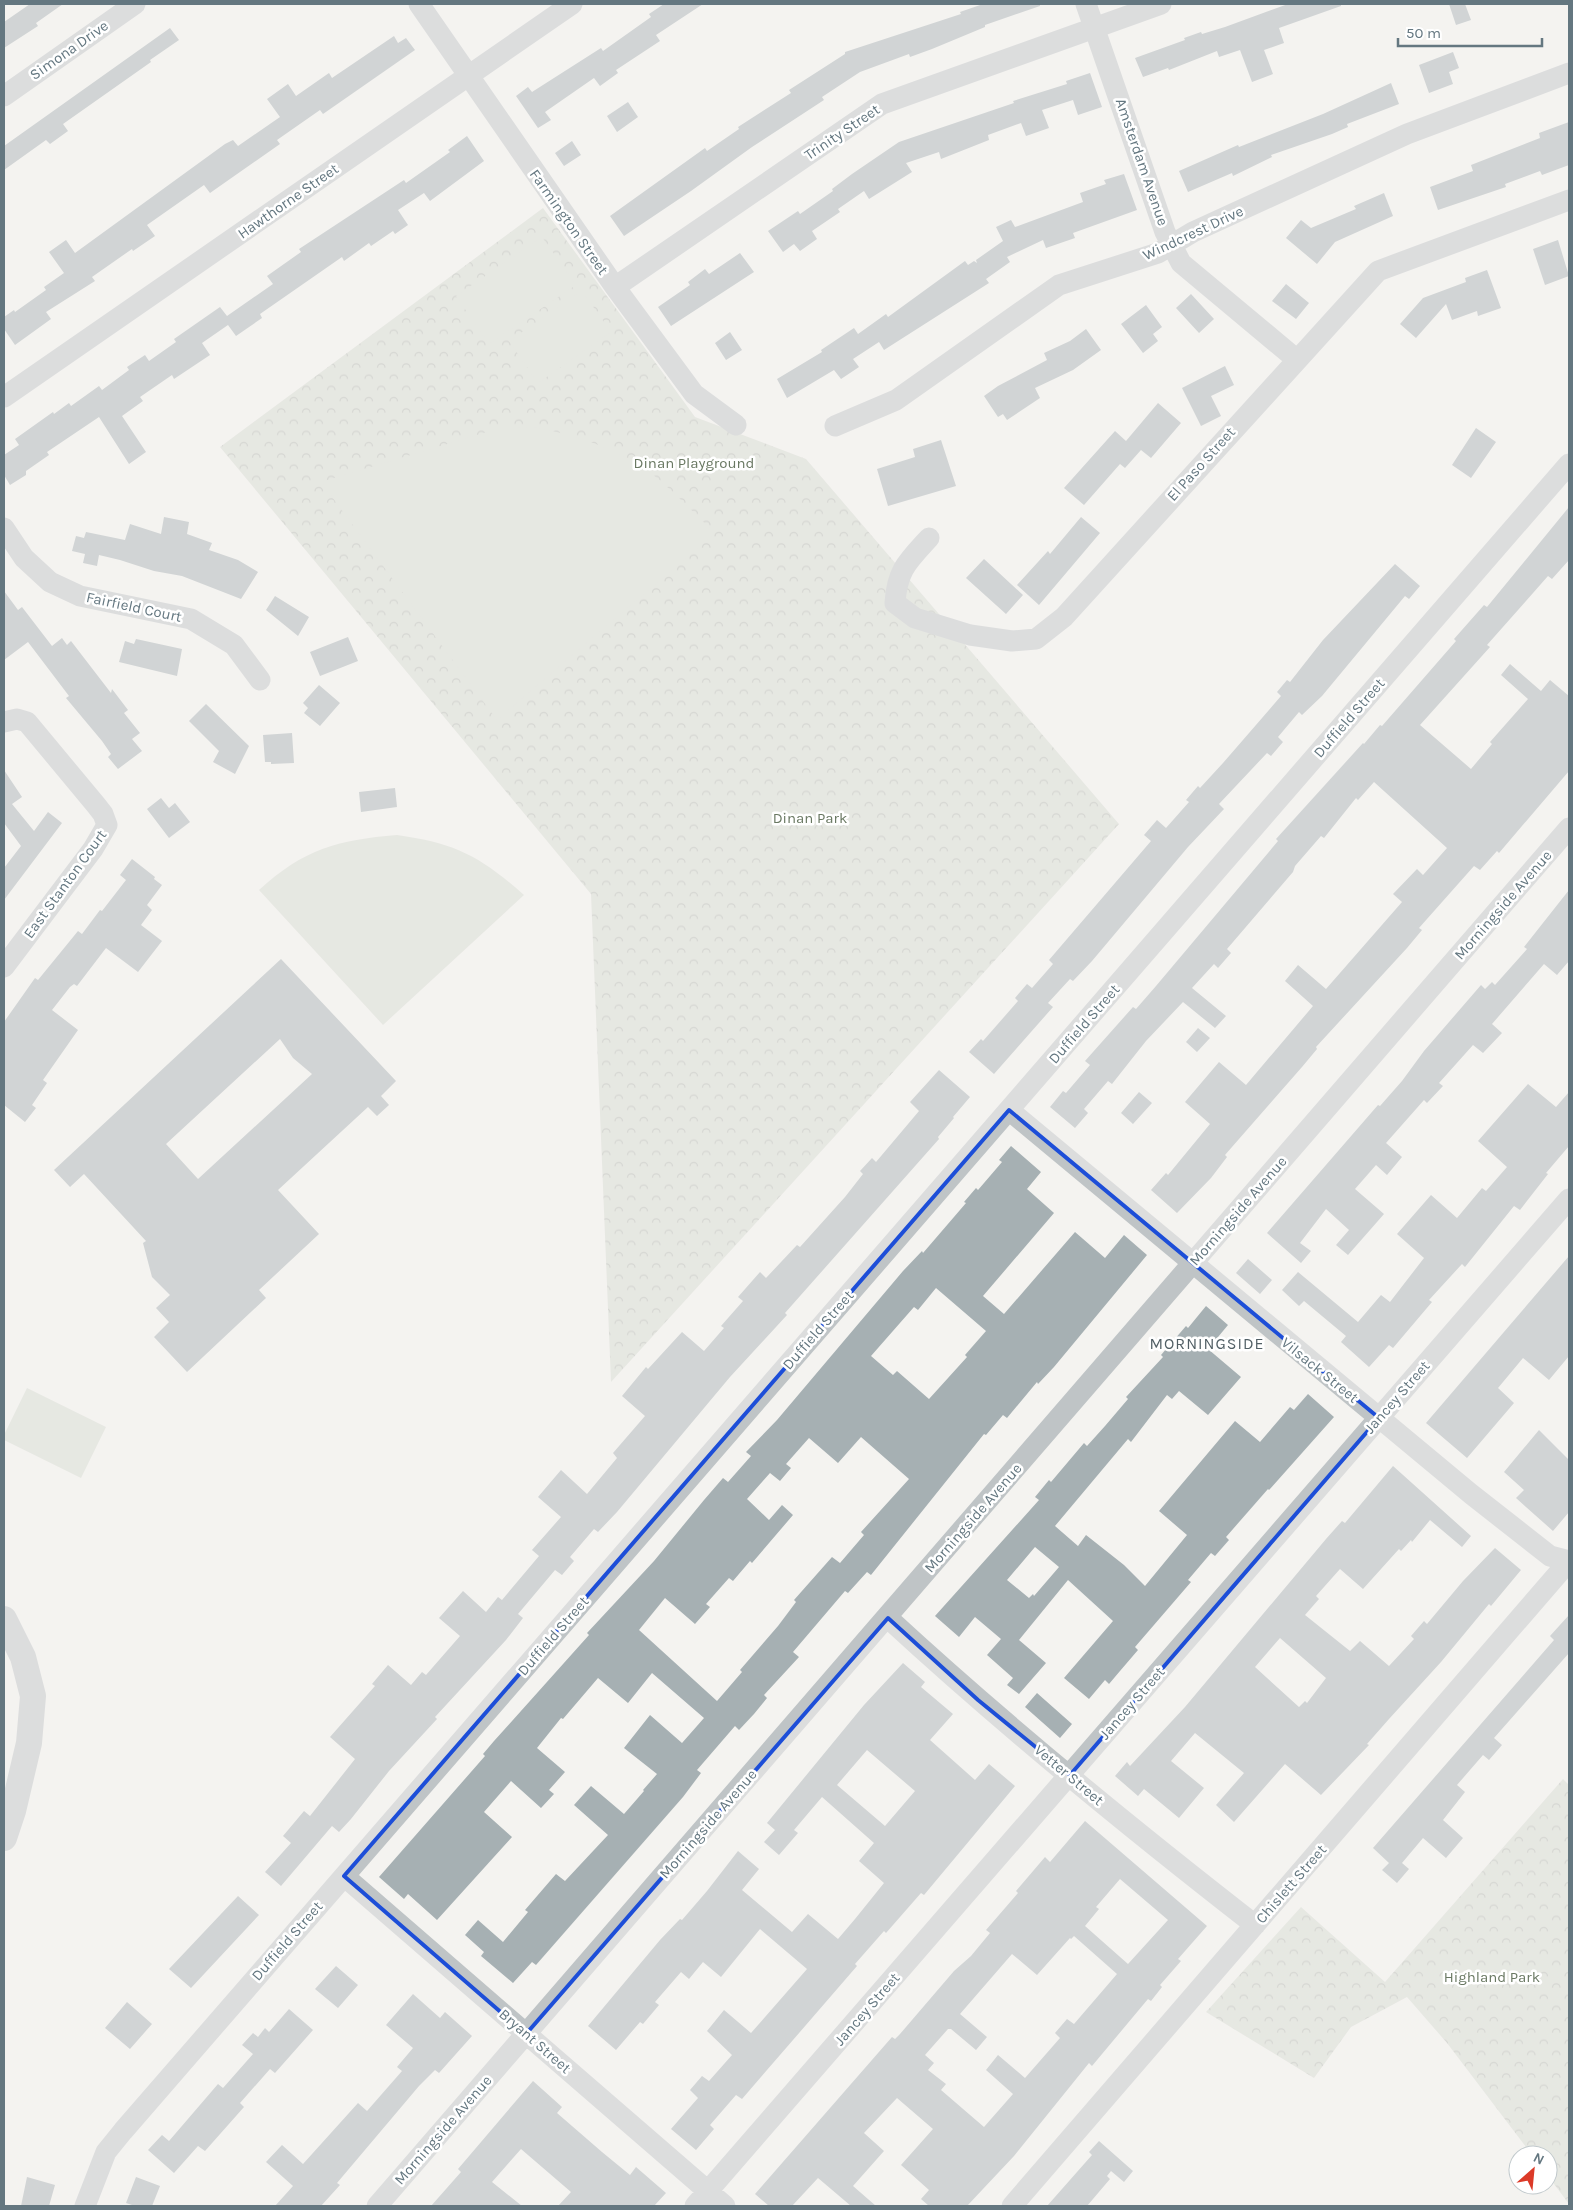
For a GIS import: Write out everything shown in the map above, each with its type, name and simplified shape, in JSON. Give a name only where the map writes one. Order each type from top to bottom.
[{"type":"street","name":"Simona Drive","points":[[4,96],[135,4]]},
{"type":"street","name":"Farmington Street","points":[[419,4],[615,288],[694,394],[736,425]]},
{"type":"street","name":"Hawthorne Street","points":[[4,398],[572,4]]},
{"type":"street","name":"Amsterdam Avenue","points":[[1086,4],[1172,244],[1181,263],[1296,359]]},
{"type":"street","name":"Trinity Street","points":[[615,288],[882,104],[1161,4]]},
{"type":"street","name":"Windcrest Drive","points":[[835,426],[896,400],[1059,285],[1158,253],[1193,232],[1407,134],[1569,73]]},
{"type":"street","name":"El Paso Street","points":[[929,538],[907,562],[897,581],[895,603],[915,618],[970,635],[1012,641],[1036,639],[1064,617],[1296,359],[1378,271],[1569,200]]},
{"type":"street","name":"Duffield Street","points":[[85,2206],[106,2152],[1569,464]]},
{"type":"street","name":"Fairfield Court","points":[[4,528],[24,558],[50,582],[80,596],[191,619],[234,644],[260,680]]},
{"type":"street","name":"East Stanton Court","points":[[4,966],[93,849],[107,825],[103,814],[27,722],[10,720]]},
{"type":"street","name":"Morningside Avenue","points":[[377,2206],[888,1618],[1191,1264],[1569,828]]},
{"type":"street","name":"Vilsack Street","points":[[1009,1110],[1096,1181],[1191,1264],[1470,1494],[1550,1556],[1569,1561]]},
{"type":"street","name":"Jancey Street","points":[[701,2199],[1569,1199]]},
{"type":"street","name":"Chislett Street","points":[[1012,2206],[1569,1561]]},
{"type":"street","name":"Vetter Street","points":[[888,1618],[978,1700],[1070,1775],[1162,1854],[1255,1926]]},
{"type":"street","points":[[4,1619],[23,1657],[33,1696],[29,1743],[13,1811],[4,1838]]},
{"type":"street","name":"Bryant Street","points":[[344,1876],[526,2034],[701,2199],[725,2206]]},
{"type":"highlighted area","points":[[1009,1110],[1379,1418],[1070,1775],[978,1700],[888,1618],[526,2034],[344,1876]]},
{"type":"green space","name":"Dinan Park","points":[[543,208],[695,417],[806,459],[1119,824],[611,1382],[591,894],[220,447]]},
{"type":"green space","points":[[542,237],[576,285],[489,344],[456,296]]},
{"type":"green space","points":[[582,291],[611,332],[538,383],[509,341]]},
{"type":"green space","points":[[534,427],[583,439],[629,459],[657,478],[715,533],[497,720],[321,482],[497,429]]},
{"type":"green space","points":[[397,835],[435,842],[466,853],[494,870],[524,895],[383,1025],[259,890],[291,865],[322,849],[356,840]]},
{"type":"green space","points":[[27,1388],[106,1427],[81,1478],[4,1440],[4,1435]]},
{"type":"green space","name":"Highland Park","points":[[1563,1779],[1569,1785],[1569,2204],[1558,2189],[1558,2145],[1524,2145],[1447,2043],[1407,1997],[1351,2027],[1314,2078],[1206,2012],[1301,1907],[1385,1982]]},
{"type":"building","points":[[30,4],[63,4],[36,23],[38,26],[4,48],[4,22]]},
{"type":"building","points":[[664,4],[703,4],[656,35],[660,41],[616,70],[618,73],[600,86],[594,78],[545,112],[551,120],[538,128],[516,96],[528,87],[532,92],[601,48],[603,51],[651,17],[649,14]]},
{"type":"building","points":[[983,4],[1040,4],[1040,6],[985,25],[985,27],[932,49],[910,57],[909,54],[860,72],[822,97],[824,100],[752,147],[624,236],[610,216],[705,148],[707,151],[739,129],[738,127],[791,93],[789,90],[845,54],[845,52],[961,14],[960,12]]},
{"type":"building","points":[[1288,4],[1341,4],[1341,6],[1279,28],[1284,43],[1264,50],[1273,74],[1252,82],[1240,50],[1219,57],[1217,51],[1169,70],[1168,68],[1143,77],[1135,58],[1185,40],[1184,38],[1201,32],[1202,34],[1225,27]]},
{"type":"building","points":[[1449,4],[1465,4],[1471,20],[1456,25]]},
{"type":"building","points":[[170,28],[179,40],[63,124],[68,131],[50,144],[46,140],[4,170],[4,146]]},
{"type":"building","points":[[394,36],[398,43],[406,38],[415,50],[323,114],[320,110],[277,140],[280,144],[210,193],[204,185],[147,225],[155,236],[133,251],[132,249],[92,277],[95,281],[46,312],[51,319],[15,345],[4,329],[4,317],[14,310],[15,312],[46,290],[44,287],[64,273],[49,252],[66,240],[75,253],[225,144],[233,140],[238,146],[280,117],[267,99],[288,84],[296,96],[329,73],[332,78]]},
{"type":"building","points":[[1453,52],[1459,68],[1449,72],[1453,84],[1429,93],[1419,65]]},
{"type":"building","points":[[1090,73],[1102,107],[1078,115],[1073,100],[1042,110],[1049,128],[1026,136],[1021,123],[988,135],[989,140],[941,159],[939,152],[906,163],[912,172],[869,199],[864,191],[838,209],[840,212],[812,231],[817,239],[800,251],[794,244],[783,252],[768,231],[798,211],[800,214],[833,191],[832,189],[852,174],[899,142],[1014,103],[1013,101],[1067,84],[1066,81]]},
{"type":"building","points":[[1391,83],[1399,104],[1347,124],[1348,127],[1332,134],[1271,155],[1272,157],[1233,176],[1232,173],[1188,192],[1179,171],[1238,145],[1239,147],[1323,114]]},
{"type":"building","points":[[628,102],[638,117],[617,132],[607,116]]},
{"type":"building","points":[[1569,122],[1569,165],[1542,175],[1540,171],[1505,184],[1506,187],[1438,210],[1430,187],[1473,171],[1471,165],[1540,138],[1539,133]]},
{"type":"building","points":[[467,136],[484,161],[430,201],[424,193],[398,210],[408,225],[395,234],[393,231],[371,246],[369,243],[344,261],[342,257],[260,314],[262,318],[236,336],[228,325],[202,343],[210,355],[174,379],[172,375],[140,397],[143,401],[122,416],[146,452],[129,464],[99,417],[47,452],[49,455],[26,471],[26,475],[10,485],[4,475],[4,455],[19,445],[15,439],[53,412],[54,414],[69,403],[71,406],[99,386],[102,390],[129,370],[127,367],[145,355],[149,361],[176,342],[174,339],[220,307],[227,316],[273,284],[267,276],[301,252],[299,249],[404,180],[406,183],[450,152],[448,150]]},
{"type":"building","points":[[572,141],[581,155],[564,166],[555,153]]},
{"type":"building","points":[[1124,174],[1137,210],[1073,233],[1075,238],[1046,248],[1043,240],[1007,257],[1010,262],[986,279],[989,283],[884,350],[879,342],[853,359],[859,367],[841,379],[834,370],[787,398],[777,379],[822,352],[821,350],[854,328],[858,334],[886,314],[888,317],[965,261],[968,265],[974,261],[977,263],[976,260],[1003,241],[996,227],[1011,220],[1015,227],[1083,202],[1080,193],[1106,184],[1104,180]]},
{"type":"building","points":[[1384,193],[1393,216],[1335,242],[1317,264],[1286,238],[1301,220],[1311,228],[1356,209],[1354,206]]},
{"type":"building","points":[[1558,240],[1569,276],[1545,285],[1533,249]]},
{"type":"building","points":[[740,253],[754,272],[671,326],[658,307],[690,285],[688,282],[705,269],[709,274]]},
{"type":"building","points":[[1487,270],[1501,308],[1478,316],[1477,311],[1452,320],[1446,304],[1416,338],[1400,324],[1423,298],[1466,282],[1465,278]]},
{"type":"building","points":[[1286,284],[1309,303],[1296,319],[1272,301]]},
{"type":"building","points":[[1191,294],[1214,319],[1199,333],[1176,308]]},
{"type":"building","points":[[1146,305],[1162,327],[1153,334],[1158,341],[1143,353],[1121,324]]},
{"type":"building","points":[[1086,329],[1101,350],[1073,370],[1035,388],[1040,398],[1007,420],[1003,414],[998,417],[984,396],[998,386],[1047,360],[1044,353],[1070,341]]},
{"type":"building","points":[[730,332],[742,350],[726,360],[715,343]]},
{"type":"building","points":[[1225,366],[1234,385],[1211,396],[1221,416],[1201,426],[1182,388]]},
{"type":"building","points":[[1158,403],[1181,423],[1151,458],[1141,450],[1125,468],[1120,464],[1084,505],[1064,488],[1115,431],[1126,441]]},
{"type":"building","points":[[1476,428],[1496,442],[1471,478],[1452,465]]},
{"type":"building","points":[[941,440],[956,486],[888,506],[877,469],[915,457],[913,449]]},
{"type":"building","points":[[1569,507],[1569,560],[1552,579],[1548,576],[1487,645],[1490,647],[1420,725],[1471,769],[1492,744],[1490,742],[1528,699],[1501,675],[1510,664],[1541,691],[1550,680],[1569,696],[1569,771],[1499,853],[1497,851],[1480,870],[1474,866],[1419,928],[1422,930],[1407,948],[1316,1047],[1317,1049],[1302,1067],[1225,1155],[1227,1157],[1211,1178],[1177,1213],[1151,1190],[1166,1173],[1168,1175],[1210,1124],[1185,1102],[1219,1062],[1246,1085],[1313,1006],[1285,981],[1298,965],[1326,989],[1402,902],[1393,894],[1417,869],[1423,875],[1447,848],[1374,782],[1358,800],[1356,798],[1324,838],[1321,836],[1295,866],[1293,872],[1227,949],[1231,953],[1218,968],[1214,964],[1192,988],[1226,1016],[1215,1028],[1183,1002],[1146,1041],[1112,1084],[1108,1081],[1084,1109],[1088,1113],[1075,1128],[1050,1107],[1063,1091],[1066,1093],[1090,1065],[1085,1061],[1133,1007],[1136,1009],[1156,986],[1278,841],[1276,839],[1363,743],[1380,725],[1382,726],[1456,641],[1454,639],[1484,605],[1487,607]]},
{"type":"building","points":[[164,517],[189,522],[187,534],[212,543],[209,550],[238,560],[258,572],[241,599],[182,576],[154,571],[99,555],[97,566],[83,563],[85,554],[72,551],[76,536],[84,538],[86,532],[125,540],[130,524],[161,534]]},
{"type":"building","points":[[1081,517],[1100,533],[1039,605],[1017,585],[1048,551],[1050,554]]},
{"type":"building","points":[[984,559],[1023,595],[1006,614],[966,578]]},
{"type":"building","points":[[1395,564],[1420,586],[1409,599],[1405,596],[1322,696],[1302,715],[1299,712],[1278,737],[1283,742],[1271,756],[1267,753],[1219,804],[1224,809],[1188,847],[1092,961],[1073,981],[1070,979],[1048,1003],[1053,1007],[994,1074],[969,1052],[981,1039],[983,1041],[1018,1001],[1015,998],[1027,984],[1032,988],[1053,964],[1049,960],[1151,841],[1144,835],[1157,820],[1166,828],[1189,802],[1186,800],[1198,786],[1200,788],[1281,696],[1277,692],[1287,680],[1290,682],[1323,640]]},
{"type":"building","points":[[4,591],[18,610],[22,607],[52,646],[62,638],[67,645],[71,641],[111,693],[112,689],[128,710],[124,713],[140,733],[132,739],[142,751],[118,769],[108,757],[111,754],[102,741],[66,698],[69,696],[28,642],[4,660]]},
{"type":"building","points":[[275,596],[309,617],[298,636],[266,610]]},
{"type":"building","points":[[348,637],[358,661],[320,676],[310,652]]},
{"type":"building","points":[[136,639],[182,649],[177,676],[119,662],[125,641],[134,644]]},
{"type":"building","points":[[319,685],[340,703],[320,726],[304,713],[308,708],[303,703]]},
{"type":"building","points":[[206,704],[249,746],[235,774],[213,762],[219,751],[189,721]]},
{"type":"building","points":[[292,733],[294,763],[271,764],[271,762],[265,762],[263,735]]},
{"type":"building","points":[[4,770],[22,797],[12,804],[34,831],[48,812],[62,823],[4,900],[4,868],[21,846],[4,823]]},
{"type":"building","points":[[395,788],[397,807],[361,812],[359,792]]},
{"type":"building","points":[[161,798],[169,808],[175,803],[190,822],[169,838],[147,809]]},
{"type":"building","points":[[132,859],[162,885],[147,905],[152,910],[141,925],[162,941],[138,972],[106,948],[77,986],[74,984],[70,987],[52,1010],[78,1030],[43,1080],[47,1083],[32,1105],[36,1108],[25,1122],[4,1105],[4,1022],[35,978],[38,980],[78,931],[82,934],[100,910],[102,911],[126,880],[120,875]]},
{"type":"building","points":[[1569,890],[1569,961],[1557,975],[1544,964],[1492,1024],[1502,1033],[1483,1053],[1473,1045],[1439,1083],[1443,1086],[1427,1103],[1424,1100],[1386,1143],[1402,1157],[1387,1175],[1376,1165],[1355,1189],[1384,1214],[1348,1255],[1336,1245],[1349,1230],[1326,1209],[1300,1243],[1311,1251],[1301,1263],[1267,1233],[1378,1105],[1380,1106],[1402,1081],[1424,1051],[1481,985],[1485,989],[1492,982],[1495,985],[1527,949],[1524,947]]},
{"type":"building","points":[[281,959],[396,1081],[381,1096],[389,1105],[377,1116],[368,1107],[278,1190],[319,1234],[259,1290],[266,1298],[187,1372],[154,1337],[169,1322],[156,1308],[170,1295],[152,1277],[143,1243],[146,1241],[84,1174],[70,1187],[54,1170]],"holes":[[[280,1039],[293,1058],[312,1074],[198,1179],[166,1144]]]},
{"type":"building","points":[[1198,1028],[1210,1038],[1197,1052],[1186,1042]]},
{"type":"building","points":[[939,1070],[970,1097],[938,1137],[939,1139],[785,1313],[787,1315],[730,1377],[617,1512],[598,1532],[594,1529],[570,1557],[574,1561],[562,1575],[555,1570],[518,1614],[523,1618],[506,1640],[435,1717],[437,1719],[389,1771],[351,1819],[339,1832],[332,1826],[281,1886],[265,1872],[291,1843],[283,1836],[304,1811],[310,1816],[355,1759],[330,1737],[375,1686],[372,1684],[388,1665],[411,1685],[422,1672],[426,1675],[460,1636],[439,1618],[463,1591],[486,1612],[498,1597],[502,1600],[539,1556],[532,1550],[561,1517],[538,1497],[561,1470],[587,1494],[617,1458],[613,1453],[645,1416],[622,1396],[646,1367],[648,1369],[682,1332],[704,1351],[724,1328],[721,1326],[743,1301],[738,1297],[760,1272],[766,1278],[797,1245],[800,1247],[845,1197],[863,1174],[860,1171],[872,1158],[876,1162],[919,1111],[910,1102]]},
{"type":"building","points":[[1528,1084],[1556,1107],[1569,1092],[1569,1146],[1546,1173],[1548,1174],[1520,1210],[1514,1206],[1465,1267],[1462,1264],[1429,1300],[1432,1302],[1393,1348],[1389,1345],[1369,1367],[1341,1342],[1346,1336],[1304,1301],[1299,1306],[1282,1290],[1298,1272],[1358,1322],[1381,1295],[1390,1302],[1424,1258],[1397,1234],[1431,1195],[1457,1218],[1482,1188],[1486,1191],[1507,1167],[1478,1141]]},
{"type":"building","points":[[1139,1092],[1152,1103],[1133,1124],[1121,1113]]},
{"type":"building","points":[[1011,1146],[1041,1172],[1027,1189],[1054,1213],[983,1296],[1004,1314],[1075,1232],[1105,1258],[1124,1235],[1147,1255],[1054,1367],[1038,1384],[1037,1382],[1007,1418],[1003,1415],[986,1435],[984,1434],[871,1575],[867,1572],[848,1593],[845,1591],[793,1652],[799,1657],[764,1695],[767,1698],[754,1714],[739,1730],[735,1726],[697,1770],[701,1773],[683,1797],[536,1965],[532,1962],[513,1983],[481,1956],[484,1952],[465,1935],[478,1920],[503,1942],[528,1912],[525,1910],[556,1874],[565,1881],[608,1835],[574,1805],[591,1786],[624,1814],[644,1791],[657,1774],[624,1748],[650,1715],[682,1743],[704,1718],[652,1673],[628,1703],[598,1678],[563,1719],[561,1718],[537,1748],[565,1772],[549,1790],[554,1794],[541,1808],[511,1781],[484,1812],[512,1837],[437,1920],[408,1894],[404,1899],[379,1877],[485,1756],[483,1754],[494,1741],[589,1635],[587,1633],[654,1561],[723,1478],[728,1482],[751,1456],[746,1452],[777,1420],[903,1271],[922,1251],[923,1253],[966,1203],[964,1202],[976,1188],[978,1190],[1002,1162],[999,1160]],"holes":[[[936,1288],[986,1331],[965,1355],[967,1357],[929,1399],[897,1371],[893,1375],[871,1356],[914,1307],[918,1310]],[[861,1437],[909,1479],[861,1532],[864,1535],[840,1563],[832,1557],[794,1600],[796,1602],[778,1626],[740,1670],[742,1672],[717,1701],[639,1630],[665,1598],[695,1624],[710,1607],[706,1604],[729,1578],[733,1581],[750,1561],[752,1563],[793,1515],[782,1505],[769,1520],[747,1499],[770,1473],[780,1481],[791,1468],[786,1464],[809,1438],[838,1463]]]},
{"type":"building","points":[[1569,1256],[1569,1356],[1549,1380],[1523,1358],[1498,1388],[1514,1403],[1467,1458],[1426,1423]]},
{"type":"building","points":[[1248,1259],[1272,1280],[1260,1294],[1236,1273]]},
{"type":"building","points":[[1206,1306],[1228,1325],[1208,1349],[1241,1377],[1208,1415],[1179,1391],[1172,1399],[1167,1395],[1131,1442],[1128,1439],[1055,1526],[1078,1546],[1086,1535],[1124,1565],[1145,1586],[1187,1535],[1159,1511],[1235,1421],[1260,1442],[1290,1407],[1294,1410],[1308,1394],[1334,1417],[1226,1537],[1229,1540],[1215,1556],[1211,1553],[1188,1580],[1191,1582],[1135,1647],[1138,1650],[1109,1684],[1105,1680],[1089,1699],[1064,1678],[1113,1621],[1068,1580],[1019,1640],[1046,1663],[1019,1694],[1007,1685],[1013,1678],[987,1655],[1001,1639],[975,1617],[959,1637],[935,1616],[1039,1500],[1035,1497],[1049,1480],[1051,1482],[1084,1443],[1087,1446],[1128,1399],[1126,1397],[1163,1357],[1161,1355],[1186,1326],[1188,1328]],"holes":[[[1035,1547],[1059,1567],[1034,1596],[1033,1594],[1029,1598],[1007,1580]]]},
{"type":"building","points":[[1539,1430],[1569,1460],[1569,1512],[1553,1531],[1516,1498],[1524,1490],[1504,1472]]},
{"type":"building","points":[[1393,1466],[1471,1536],[1462,1547],[1430,1520],[1412,1542],[1411,1540],[1401,1551],[1399,1549],[1363,1589],[1340,1569],[1316,1596],[1319,1599],[1305,1615],[1350,1651],[1360,1641],[1389,1666],[1414,1639],[1411,1636],[1424,1621],[1427,1624],[1463,1581],[1495,1548],[1521,1570],[1367,1744],[1369,1745],[1321,1795],[1285,1764],[1234,1822],[1216,1805],[1244,1773],[1195,1733],[1171,1761],[1204,1788],[1179,1818],[1144,1789],[1138,1796],[1115,1776],[1127,1762],[1130,1766],[1185,1707],[1326,1539],[1342,1521],[1345,1523]],"holes":[[[1280,1638],[1326,1678],[1307,1703],[1305,1701],[1299,1707],[1255,1667]]]},
{"type":"building","points":[[1569,1615],[1569,1653],[1494,1738],[1502,1745],[1489,1760],[1483,1755],[1457,1785],[1465,1792],[1443,1820],[1463,1838],[1446,1858],[1423,1838],[1402,1863],[1409,1869],[1397,1883],[1382,1870],[1389,1863],[1373,1848],[1554,1640],[1550,1636]]},
{"type":"building","points":[[903,1663],[925,1682],[921,1687],[953,1714],[930,1740],[975,1780],[989,1764],[1015,1786],[924,1895],[921,1893],[886,1933],[884,1931],[855,1964],[857,1966],[742,2099],[736,2095],[710,2125],[714,2129],[696,2150],[671,2129],[698,2098],[690,2090],[702,2076],[709,2081],[732,2055],[707,2031],[724,2010],[751,2033],[807,1969],[760,1929],[721,1977],[703,1962],[689,1979],[681,1972],[655,2002],[659,2005],[643,2024],[640,2022],[616,2050],[588,2026],[660,1940],[680,1919],[682,1920],[707,1891],[738,1851],[759,1869],[742,1890],[792,1932],[808,1914],[838,1939],[884,1883],[859,1861],[874,1843],[822,1797],[794,1830],[798,1833],[779,1855],[764,1842],[775,1830],[767,1823],[864,1705]],"holes":[[[867,1750],[915,1791],[885,1826],[837,1785]]]},
{"type":"building","points":[[1037,1693],[1072,1724],[1060,1738],[1025,1707]]},
{"type":"building","points":[[1085,1821],[1207,1926],[1178,1959],[1181,1961],[1160,1985],[1162,1987],[1151,2001],[1148,1999],[1092,2066],[1089,2063],[1014,2156],[967,2206],[929,2206],[921,2199],[929,2190],[901,2165],[933,2129],[897,2098],[864,2133],[884,2151],[853,2186],[876,2206],[851,2206],[818,2178],[792,2206],[769,2206],[755,2194],[892,2037],[895,2039],[900,2034],[954,1971],[971,1956],[990,1933],[986,1930],[1018,1893],[1016,1891],[1045,1857],[1050,1862]],"holes":[[[1120,1879],[1168,1920],[1128,1964],[1085,1926],[1099,1909],[1096,1907]],[[1074,1936],[1117,1974],[1074,2024],[1067,2019],[1055,2033],[1060,2038],[1025,2078],[998,2055],[986,2070],[1013,2094],[984,2127],[941,2090],[946,2084],[928,2070],[934,2063],[925,2055],[948,2029],[951,2029],[976,2050],[987,2037],[960,2014],[1012,1954],[1037,1975],[1070,1938]]]},
{"type":"building","points":[[238,1896],[259,1915],[191,1988],[169,1969]]},
{"type":"building","points":[[336,1966],[358,1985],[338,2008],[315,1989]]},
{"type":"building","points":[[413,1994],[440,2018],[445,2012],[472,2036],[439,2073],[435,2070],[419,2086],[337,2183],[340,2185],[321,2206],[275,2206],[293,2186],[266,2162],[282,2145],[303,2164],[358,2103],[367,2111],[402,2071],[397,2067],[413,2048],[386,2025]]},
{"type":"building","points":[[127,2002],[152,2024],[130,2049],[105,2028]]},
{"type":"building","points":[[289,2009],[313,2030],[275,2073],[270,2069],[240,2103],[244,2107],[205,2151],[198,2146],[174,2173],[148,2150],[162,2135],[169,2141],[218,2084],[223,2088],[253,2054],[242,2045],[253,2033],[258,2037],[265,2028],[269,2032]]},
{"type":"building","points":[[533,2081],[562,2107],[557,2113],[602,2152],[630,2175],[636,2167],[666,2193],[654,2206],[558,2206],[571,2192],[521,2149],[492,2182],[522,2206],[431,2206],[461,2172],[458,2169]]},
{"type":"building","points":[[1099,2141],[1133,2171],[1124,2182],[1111,2171],[1107,2176],[1110,2179],[1087,2206],[1047,2206],[1092,2155],[1089,2152]]},
{"type":"building","points":[[27,2177],[55,2185],[49,2206],[21,2206]]},
{"type":"building","points":[[136,2177],[160,2186],[152,2206],[135,2206],[126,2203]]},
{"type":"district","name":"MORNINGSIDE","points":[[1207,1343]]},
{"type":"park label","name":"Dinan Playground","points":[[694,463]]}]
